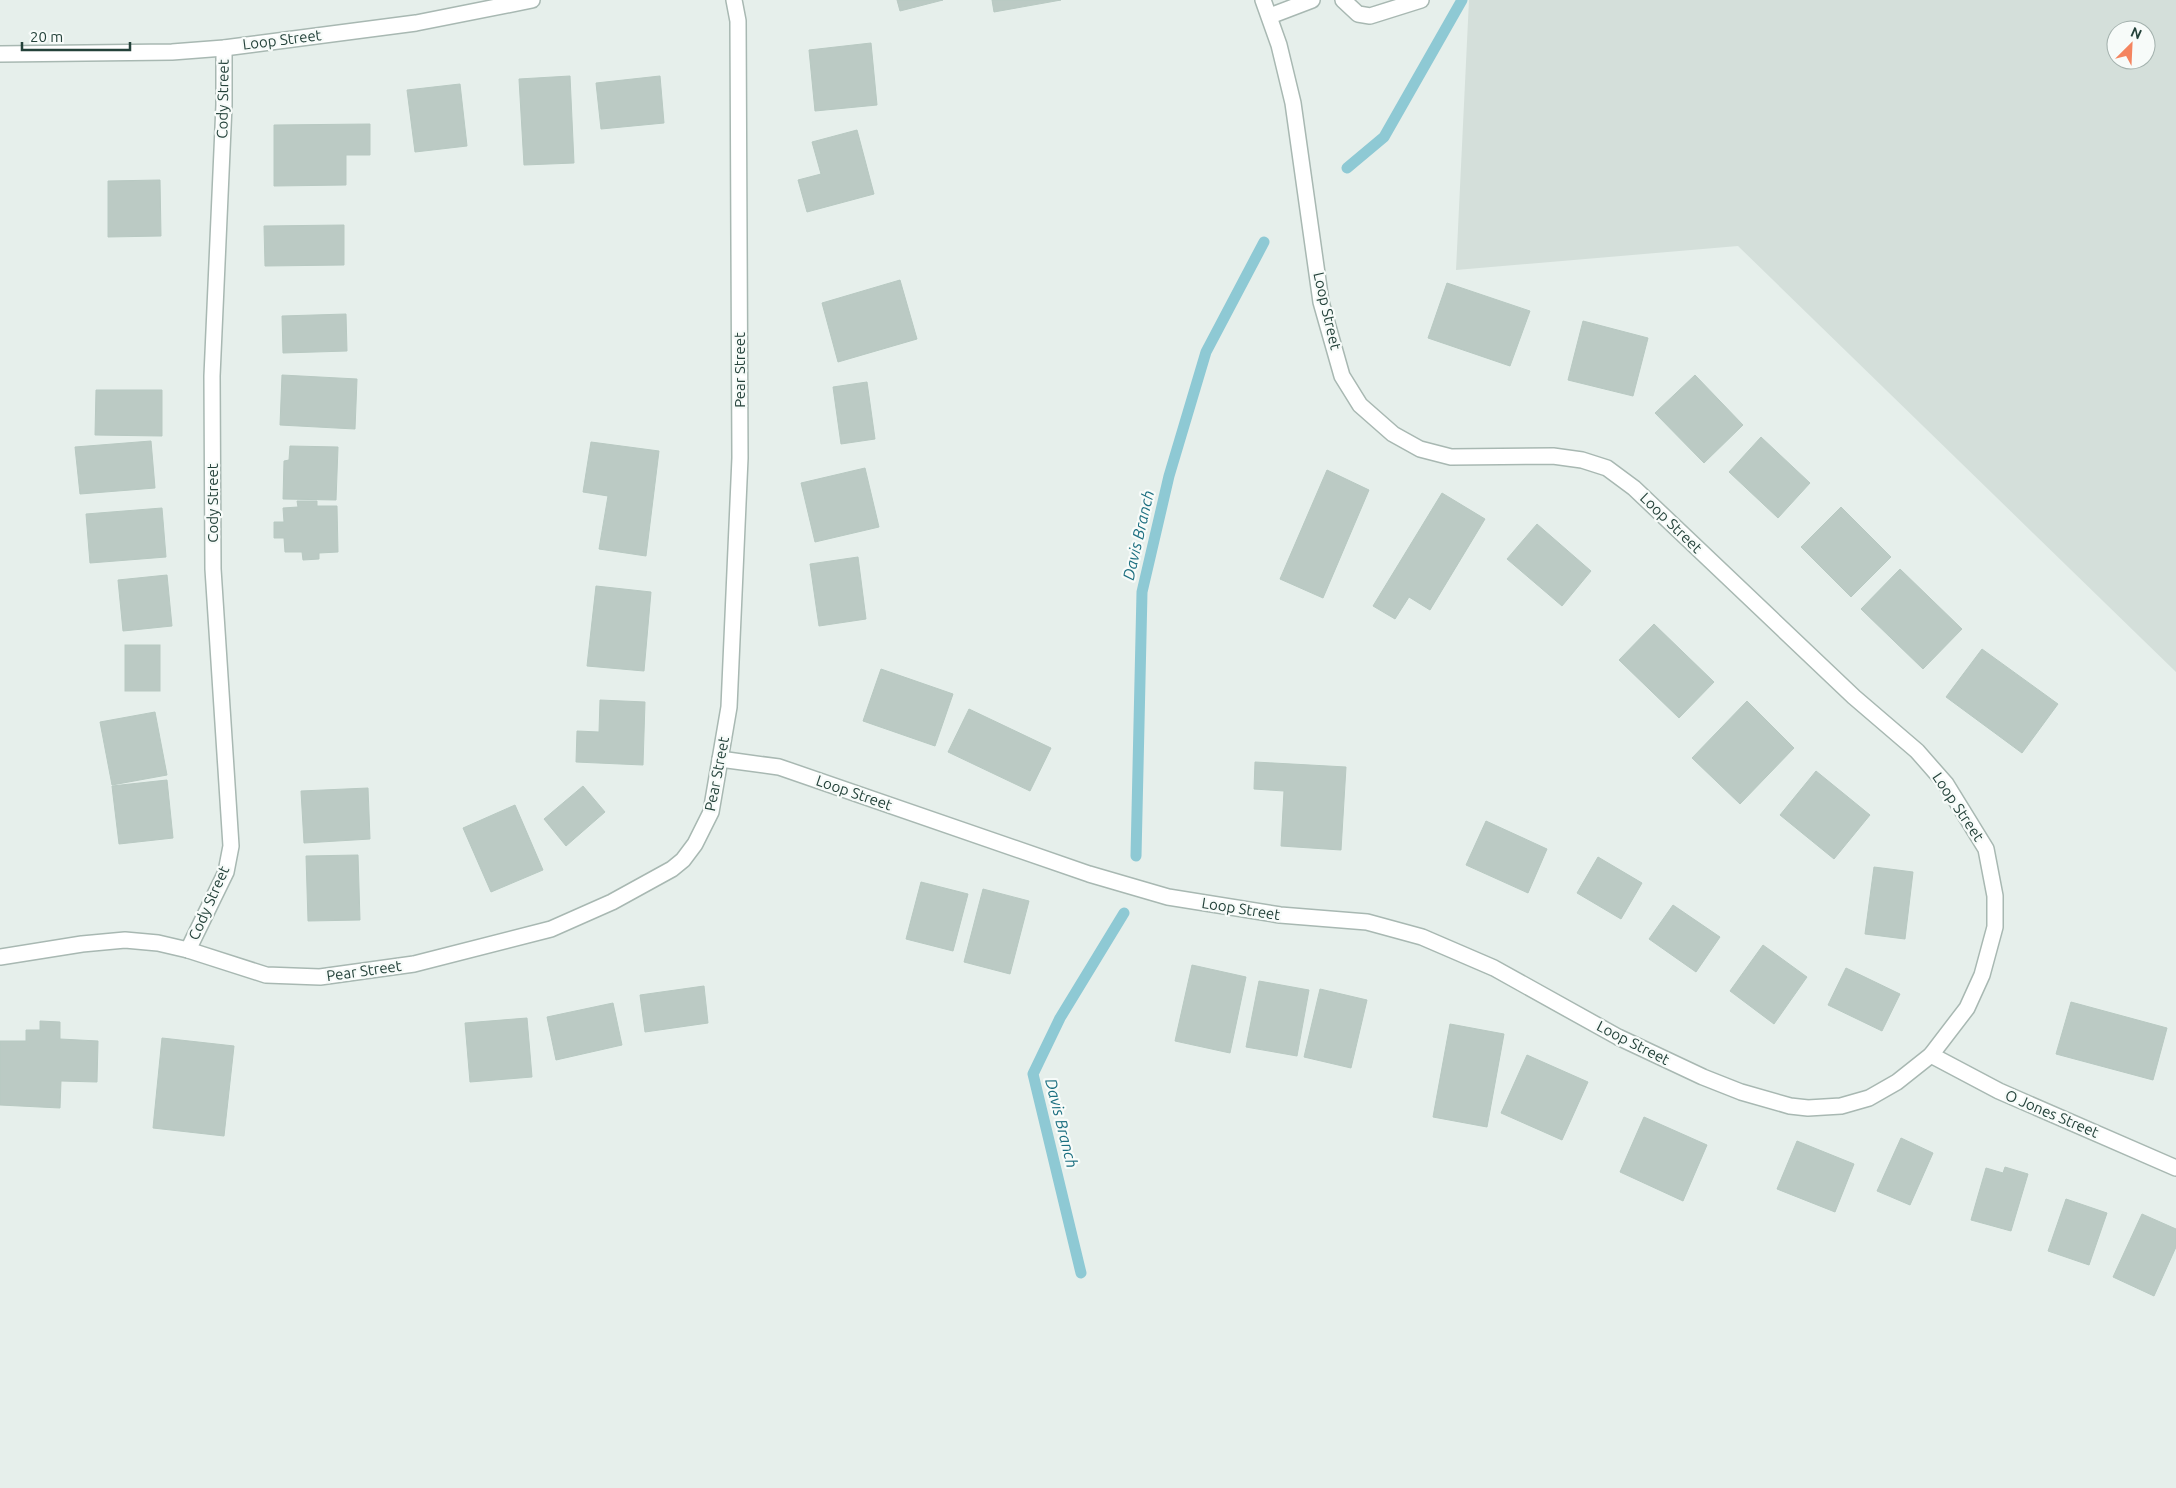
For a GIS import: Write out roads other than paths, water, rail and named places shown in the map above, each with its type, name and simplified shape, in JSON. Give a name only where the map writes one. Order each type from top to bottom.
[{"type":"street","name":"Loop Street","points":[[0,54],[172,52],[224,48],[416,23],[532,0]]},
{"type":"street","name":"Pear Street","points":[[0,956],[125,940],[158,943],[188,950],[266,975],[320,977],[414,964],[551,929],[612,902],[672,869],[683,860],[695,844],[711,812],[729,707],[740,458],[738,21],[734,0]]},
{"type":"street","name":"Loop Street","points":[[720,759],[779,767],[1089,874],[1168,897],[1280,915],[1367,922],[1422,937],[1494,968],[1618,1037],[1703,1077],[1741,1092],[1790,1106],[1808,1108],[1840,1106],[1869,1098],[1897,1082],[1931,1055],[1967,1008],[1982,975],[1994,927],[1995,896],[1986,849],[1946,784],[1917,751],[1854,697],[1634,488],[1607,468],[1582,460],[1553,456],[1451,457],[1420,448],[1393,434],[1360,404],[1342,376],[1322,302],[1293,103],[1279,45],[1264,0]]},
{"type":"street","points":[[1270,16],[1312,0]]},
{"type":"street","points":[[1343,0],[1358,14],[1370,16],[1422,0]]},
{"type":"street","name":"Cody Street","points":[[188,950],[226,872],[230,846],[213,569],[212,376],[224,105],[224,48]]},
{"type":"street","name":"O Jones Street","points":[[1931,1055],[1999,1091],[2176,1168]]},
{"type":"waterway","points":[[1347,168],[1384,137],[1462,0]]},
{"type":"waterway","name":"Davis Branch","points":[[1136,856],[1142,592],[1169,476],[1206,352],[1264,242]]},
{"type":"waterway","name":"Davis Branch","points":[[1081,1273],[1033,1074],[1060,1018],[1124,913]]}]
